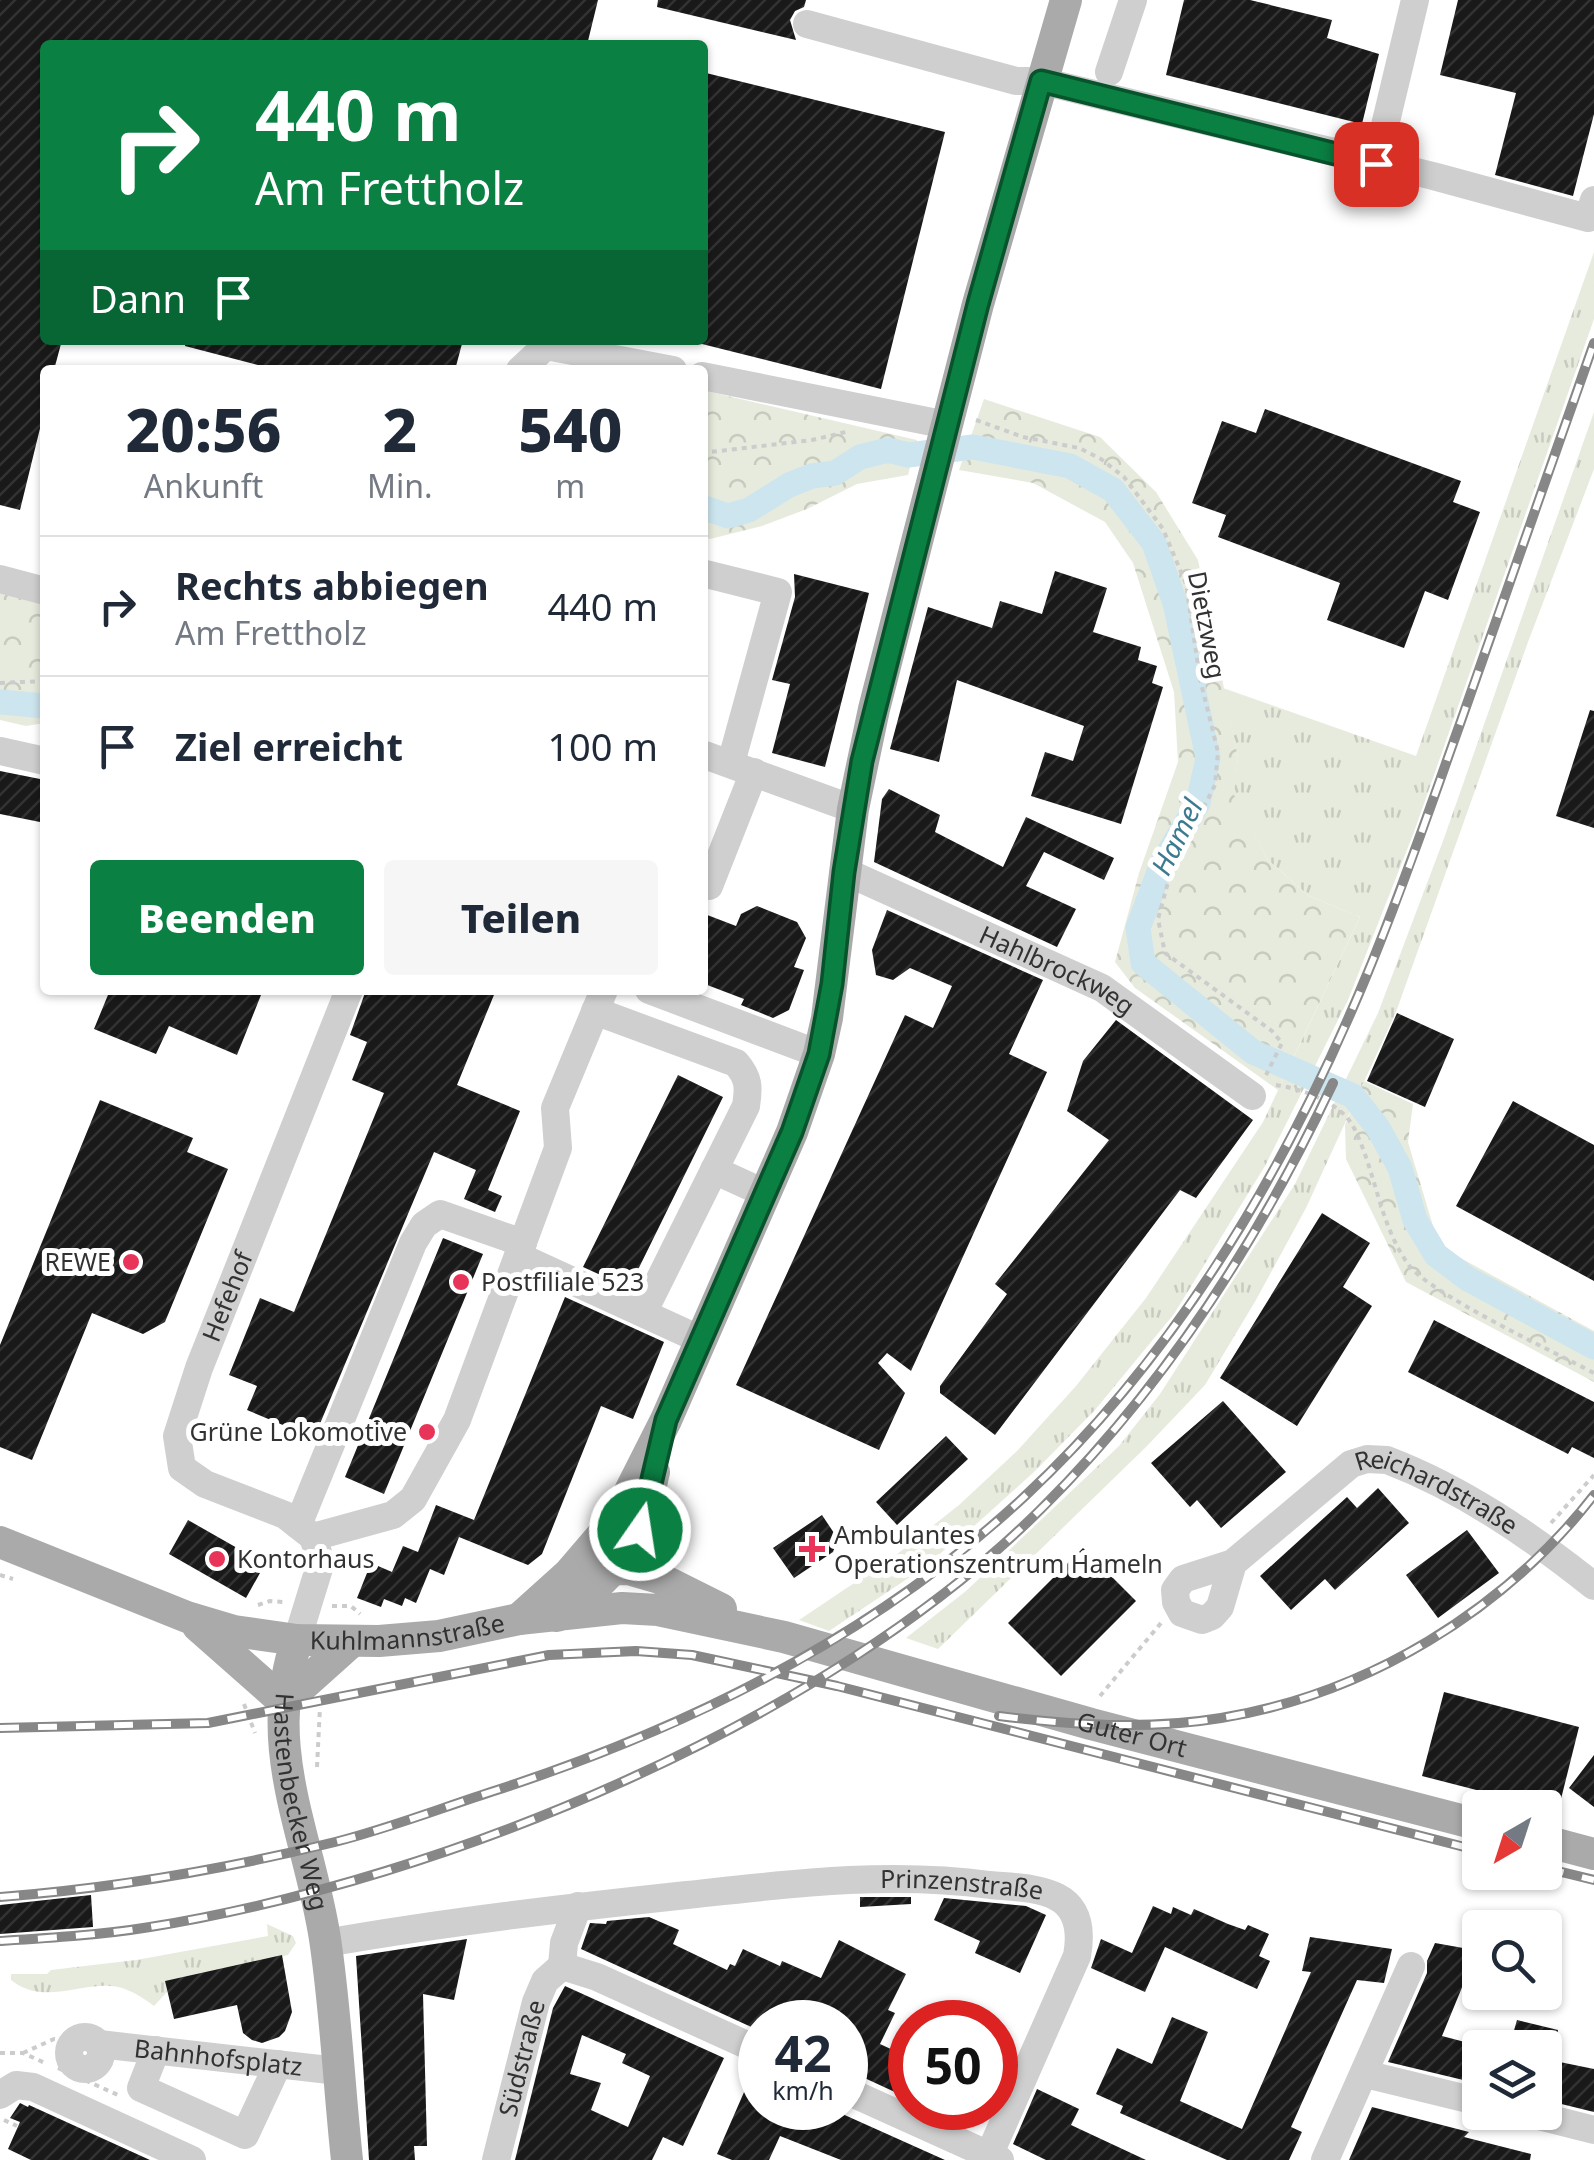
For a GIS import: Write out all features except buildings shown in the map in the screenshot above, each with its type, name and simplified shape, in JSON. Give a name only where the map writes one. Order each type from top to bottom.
[{"type":"main road","name":"Kuhlmannstraße","points":[[518,1619],[628,1525],[699,1339],[792,1132],[819,1054],[832,984],[853,810],[874,708],[945,432],[1066,0]]},
{"type":"main road","points":[[612,1570],[610,1550],[628,1525],[645,1554],[659,1594]]},
{"type":"main road","points":[[0,1542],[187,1616],[234,1631],[297,1640]]},
{"type":"main road","points":[[569,1574],[612,1570]]},
{"type":"main road","points":[[557,1616],[612,1570]]},
{"type":"main road","name":"Guter Ort","points":[[612,1570],[614,1579],[628,1595],[688,1595],[784,1637],[1076,1720],[1462,1819]]},
{"type":"main road","name":"Kuhlmannstraße","points":[[297,1640],[351,1642],[438,1636],[518,1619],[622,1608],[659,1594]]},
{"type":"main road","points":[[187,1616],[284,1702],[351,1642]]},
{"type":"main road","name":"Hastenbecker Weg","points":[[297,1640],[287,1669],[285,1750],[292,1809],[326,1943],[347,2160]]},
{"type":"main road","points":[[1562,1846],[1594,1854]]},
{"type":"street","points":[[1109,72],[1133,0]]},
{"type":"street","points":[[1376,164],[1415,0]]},
{"type":"street","points":[[807,24],[1016,81],[1041,81],[1433,176],[1588,218],[1594,200]]},
{"type":"street","points":[[525,365],[546,346],[646,365]]},
{"type":"street","points":[[708,377],[945,432]]},
{"type":"street","points":[[708,579],[778,592],[742,768],[709,886]]},
{"type":"street","points":[[0,580],[40,589]]},
{"type":"street","points":[[0,751],[40,760]]},
{"type":"street","points":[[708,756],[853,810]]},
{"type":"street","name":"Hahlbrockweg","points":[[844,872],[1102,988],[1257,1090]]},
{"type":"street","name":"Hefehof","points":[[305,1531],[285,1516],[205,1484],[182,1468],[176,1436],[199,1368],[347,995]]},
{"type":"street","points":[[662,995],[819,1054]]},
{"type":"street","points":[[305,1531],[393,1515],[413,1499],[457,1420],[558,1148],[554,1108],[599,1001],[736,1063],[747,1075],[749,1084],[746,1106],[643,1312]]},
{"type":"street","points":[[714,1170],[764,1193]]},
{"type":"street","points":[[297,1640],[321,1562],[305,1531],[328,1452],[413,1242],[424,1225],[440,1214],[521,1249],[699,1339]]},
{"type":"street","name":"Reichardstraße","points":[[1182,1613],[1175,1590],[1182,1579],[1233,1563],[1335,1474],[1366,1459],[1387,1460],[1405,1467],[1498,1516],[1594,1586]]},
{"type":"street","name":"Prinzenstraße","points":[[326,1943],[578,1906],[828,1880],[936,1878],[1058,1897],[1074,1914],[1081,1932],[1077,1956],[992,2158]]},
{"type":"street","points":[[578,1906],[564,1942],[562,1966],[597,1977],[738,2041]]},
{"type":"street","name":"Südstraße","points":[[496,2160],[536,2002],[546,1981],[562,1966]]},
{"type":"street","points":[[1325,2160],[1411,1966]]},
{"type":"street","name":"Bahnhofsplatz","points":[[87,2042],[338,2071]]},
{"type":"street","points":[[156,2050],[140,2088],[245,2134],[278,2064]]},
{"type":"street","points":[[1364,2074],[1462,2098]]},
{"type":"street","points":[[0,2094],[16,2085],[33,2087],[192,2160]]},
{"type":"street","points":[[868,2101],[992,2158]]},
{"type":"street","points":[[1562,2122],[1594,2130]]},
{"type":"path","name":"Dietzweg","points":[[945,432],[971,418],[1023,437],[1090,454],[1124,477],[1163,529],[1186,584],[1200,679],[1218,752],[1215,785],[1171,871],[1158,919],[1165,953],[1272,1031],[1282,1043],[1257,1090]]},
{"type":"path","points":[[708,452],[812,440],[858,429]]},
{"type":"path","points":[[0,683],[40,682]]},
{"type":"path","points":[[1257,1090],[1297,1088],[1334,1107],[1354,1126],[1377,1198],[1411,1269],[1437,1288],[1594,1373]]},
{"type":"path","points":[[1533,1538],[1594,1475]]},
{"type":"path","points":[[1076,1720],[1168,1616],[1182,1613]]},
{"type":"path","points":[[23,2053],[54,2039],[87,2042]]},
{"type":"path","points":[[0,2119],[18,2126]]},
{"type":"green space","points":[[1594,252],[1594,319],[1414,832],[1348,1000],[1265,1166],[1174,1314],[1095,1410],[1034,1472],[916,1573],[829,1631],[799,1620],[896,1555],[959,1505],[1017,1451],[1076,1386],[1146,1298],[1263,1122],[1360,917],[1309,896],[1267,859],[1233,795],[1238,758],[1223,688],[1416,756]]},
{"type":"green space","points":[[708,391],[917,440],[908,475],[857,484],[762,526],[710,539]]},
{"type":"green space","points":[[984,399],[1100,437],[1156,492],[1198,560],[1238,758],[1234,795],[1267,859],[1309,896],[1360,917],[1278,1090],[1135,988],[1115,962],[1139,873],[1178,762],[1174,692],[1133,563],[1105,522],[1033,483],[959,470]]},
{"type":"green space","points":[[1594,412],[1594,469],[1396,1012],[1306,1208],[1256,1300],[1205,1385],[938,1649],[906,1638],[966,1591],[1119,1446],[1160,1394],[1295,1184],[1378,1013]]},
{"type":"green space","points":[[0,589],[40,599],[40,724],[26,726],[0,720]]},
{"type":"green space","points":[[1364,1081],[1413,1104],[1408,1142],[1436,1236],[1446,1250],[1594,1331],[1594,1382],[1406,1282],[1346,1159],[1345,1125]]},
{"type":"green space","points":[[267,1924],[293,1936],[296,1943],[288,1955],[166,1981],[167,1992],[154,2006],[117,1987],[47,1992],[11,1980],[11,1974],[47,1974],[51,1970],[136,1960],[268,1936]]},
{"type":"waterway","name":"Hamel","points":[[708,509],[728,516],[749,510],[789,485],[835,473],[860,457],[888,450],[908,455],[973,447],[1070,466],[1113,490],[1154,543],[1175,603],[1208,758],[1198,803],[1162,864],[1138,928],[1143,963],[1253,1052],[1353,1096],[1378,1128],[1400,1168],[1415,1220],[1436,1255],[1468,1279],[1594,1347]]},
{"type":"waterway","name":"Hamel","points":[[0,702],[40,706]]},
{"type":"railway","points":[[0,1897],[127,1883],[294,1852],[376,1830],[569,1765],[709,1706],[842,1634],[906,1593],[1024,1497],[1132,1382],[1180,1319],[1224,1253],[1303,1115],[1393,910],[1594,343]]},
{"type":"railway","points":[[0,1941],[150,1927],[265,1904],[384,1871],[506,1830],[627,1780],[743,1722],[853,1657],[953,1586],[1041,1509],[1129,1413],[1206,1309],[1241,1254],[1333,1083]]},
{"type":"railway","points":[[999,1716],[1082,1724],[1166,1724],[1221,1718],[1328,1689],[1428,1641],[1475,1610],[1558,1537],[1594,1495]]},
{"type":"railway","points":[[0,1728],[208,1723],[549,1655],[636,1651],[692,1655],[837,1686],[1462,1846]]},
{"type":"railway","points":[[1562,1872],[1594,1880]]},
{"type":"place","name":"REWE","points":[[131,1262]]},
{"type":"place","name":"Postfiliale 523","points":[[461,1282]]},
{"type":"place","name":"Grüne Lokomotive","points":[[427,1432]]},
{"type":"place","name":"Ambulantes Operationszentrum Hameln","points":[[812,1549]]},
{"type":"place","name":"Kontorhaus","points":[[217,1559]]},
{"type":"route","points":[[640,1530],[666,1420],[792,1132],[819,1054],[832,984],[853,810],[874,708],[978,304],[1041,81],[1376,164]]}]
